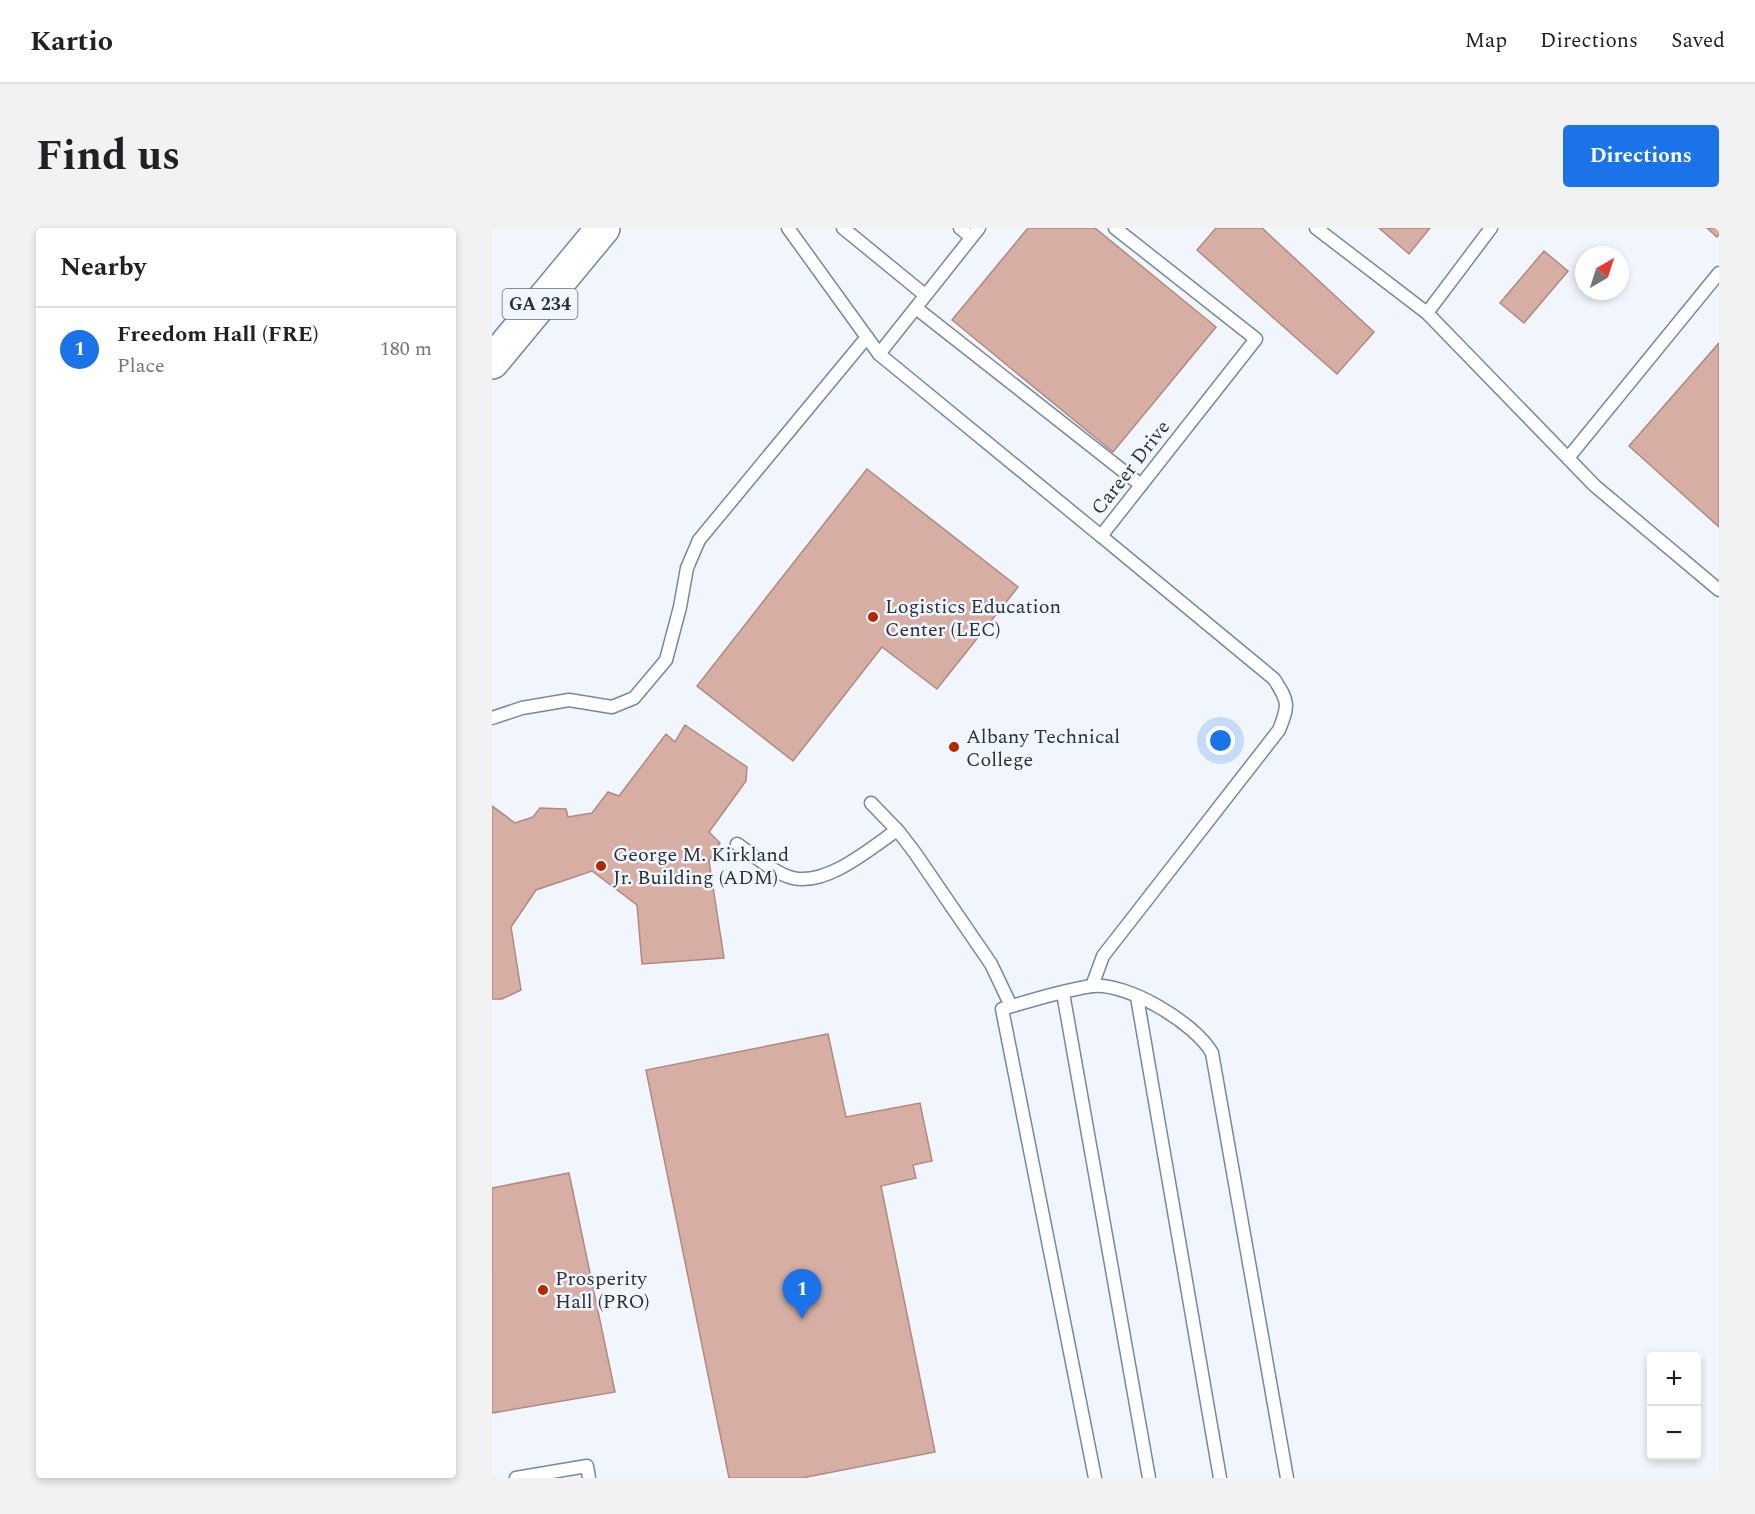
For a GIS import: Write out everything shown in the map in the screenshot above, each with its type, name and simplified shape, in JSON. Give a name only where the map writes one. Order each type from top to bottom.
[{"type":"main road","points":[[596,237],[630,228]]},
{"type":"main road","name":"GA 234","points":[[492,362],[596,237]]},
{"type":"lane","name":"Career Drive","points":[[788,228],[879,354],[1101,536],[1256,339],[1116,228]]},
{"type":"lane","points":[[843,228],[925,296]]},
{"type":"lane","points":[[879,354],[975,233],[960,228]]},
{"type":"lane","points":[[1316,228],[1427,313],[1595,486],[1719,590]]},
{"type":"lane","points":[[1427,313],[1491,228]]},
{"type":"lane","points":[[1568,458],[1719,273]]},
{"type":"lane","points":[[915,308],[1141,485]]},
{"type":"lane","points":[[492,718],[522,708],[569,700],[612,707],[634,698],[666,660],[680,607],[687,568],[699,540],[867,337]]},
{"type":"lane","points":[[1092,986],[1103,956],[1279,730],[1286,712],[1285,696],[1274,679],[1101,536]]},
{"type":"lane","points":[[871,802],[915,853],[991,964],[1011,1006]]},
{"type":"lane","points":[[736,844],[778,872],[792,878],[807,879],[825,875],[850,862],[897,830]]},
{"type":"lane","points":[[1095,1478],[1002,1009],[1092,986],[1110,987],[1166,1011],[1206,1043],[1212,1053],[1287,1478]]},
{"type":"lane","points":[[1063,993],[1149,1478]]},
{"type":"lane","points":[[1137,997],[1220,1478]]},
{"type":"lane","points":[[519,1478],[587,1466],[590,1478]]},
{"type":"building","points":[[1028,228],[1095,228],[1216,327],[1113,452],[952,320]]},
{"type":"building","points":[[1216,228],[1262,228],[1374,332],[1337,374],[1197,250]]},
{"type":"building","points":[[1379,228],[1430,228],[1409,254]]},
{"type":"building","points":[[1707,228],[1719,228],[1719,235],[1717,237]]},
{"type":"building","points":[[1544,251],[1568,271],[1524,323],[1500,303]]},
{"type":"building","points":[[1719,343],[1719,527],[1629,446]]},
{"type":"building","name":"Logistics Education Center (LEC)","points":[[867,469],[1018,587],[937,689],[882,647],[793,761],[697,686]]},
{"type":"building","name":"George M. Kirkland Jr. Building (ADM)","points":[[685,725],[747,767],[746,781],[709,832],[720,843],[709,861],[724,958],[642,964],[637,905],[592,871],[536,890],[511,927],[521,990],[502,999],[492,999],[492,806],[515,823],[533,817],[540,808],[566,809],[568,817],[592,813],[608,792],[619,796],[666,734],[675,742]]},
{"type":"building","points":[[828,1034],[846,1117],[920,1103],[932,1161],[913,1165],[916,1178],[881,1186],[935,1452],[802,1478],[729,1478],[646,1070]]},
{"type":"building","name":"Prosperity Hall (PRO)","points":[[569,1173],[615,1392],[492,1413],[492,1188]]},
{"type":"place","name":"Logistics Education Center (LEC)","points":[[873,617]]},
{"type":"place","name":"Albany Technical College","points":[[954,747]]},
{"type":"place","name":"George M. Kirkland Jr. Building (ADM)","points":[[601,866]]},
{"type":"place","name":"Prosperity Hall (PRO)","points":[[543,1290]]},
{"type":"place","name":"Freedom Hall (FRE)","points":[[802,1319]]}]
